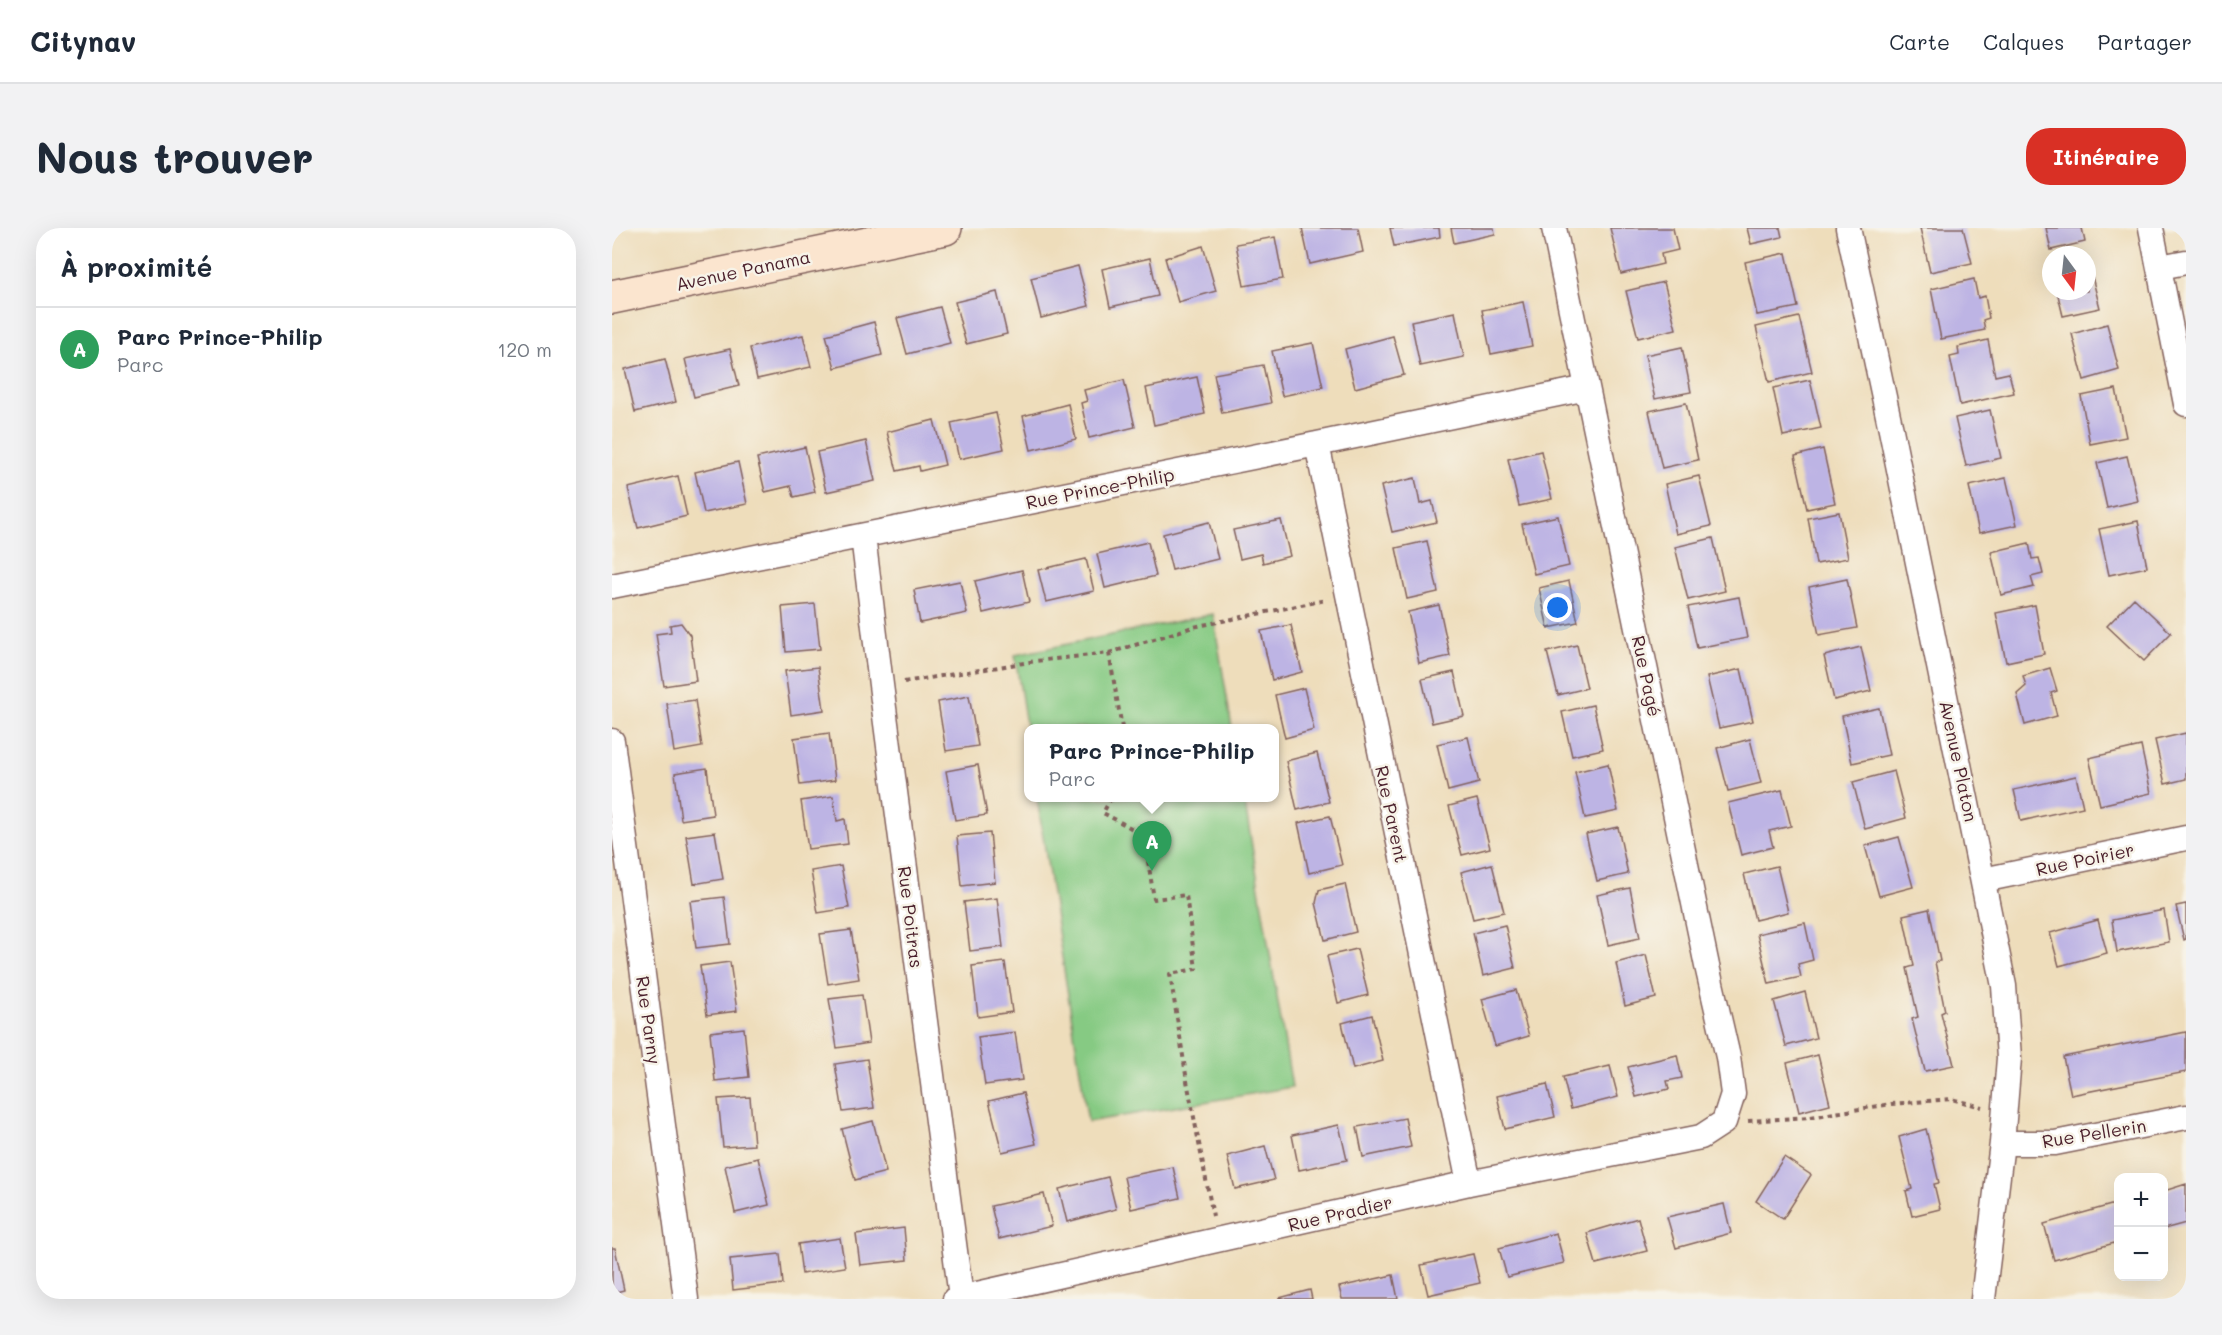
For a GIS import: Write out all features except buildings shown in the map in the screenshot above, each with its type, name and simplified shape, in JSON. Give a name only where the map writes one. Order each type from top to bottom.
[{"type":"street","name":"Avenue Panama","points":[[612,297],[945,228]]},
{"type":"street","name":"Rue Pagé","points":[[1554,228],[1707,966],[1728,1057],[1733,1094],[1724,1122]]},
{"type":"street","name":"Avenue Platon","points":[[1848,228],[2004,986],[2009,1058],[2002,1143],[1983,1299]]},
{"type":"street","points":[[2151,228],[2186,404]]},
{"type":"street","points":[[2160,267],[2186,262]]},
{"type":"street","name":"Rue Prince-Philip","points":[[612,586],[1587,388]]},
{"type":"street","name":"Rue Parent","points":[[1317,444],[1468,1184]]},
{"type":"street","name":"Rue Poitras","points":[[863,536],[958,1298]]},
{"type":"street","name":"Rue Parny","points":[[612,741],[686,1299]]},
{"type":"street","name":"Rue Poirier","points":[[1983,880],[2186,838]]},
{"type":"street","name":"Rue Pellerin","points":[[2002,1143],[2055,1143],[2186,1117]]},
{"type":"street","name":"Rue Pradier","points":[[958,1298],[1468,1184],[1701,1137],[1724,1122]]},
{"type":"path","points":[[881,685],[1036,661],[1109,653],[1193,627],[1347,596]]},
{"type":"path","points":[[1109,653],[1121,724]]},
{"type":"path","points":[[1109,802],[1103,813],[1144,835],[1154,899],[1186,895],[1196,969],[1170,974],[1187,1082],[1218,1240]]},
{"type":"path","points":[[1724,1122],[1810,1117],[1891,1104],[1951,1100],[1987,1108],[2002,1143]]},
{"type":"green space","points":[[1213,614],[1231,724],[1026,724],[1015,655]]},
{"type":"green space","points":[[1038,802],[1245,802],[1292,1087],[1088,1122]]},
{"type":"place","name":"Parc Prince-Philip","points":[[1152,871]]}]
